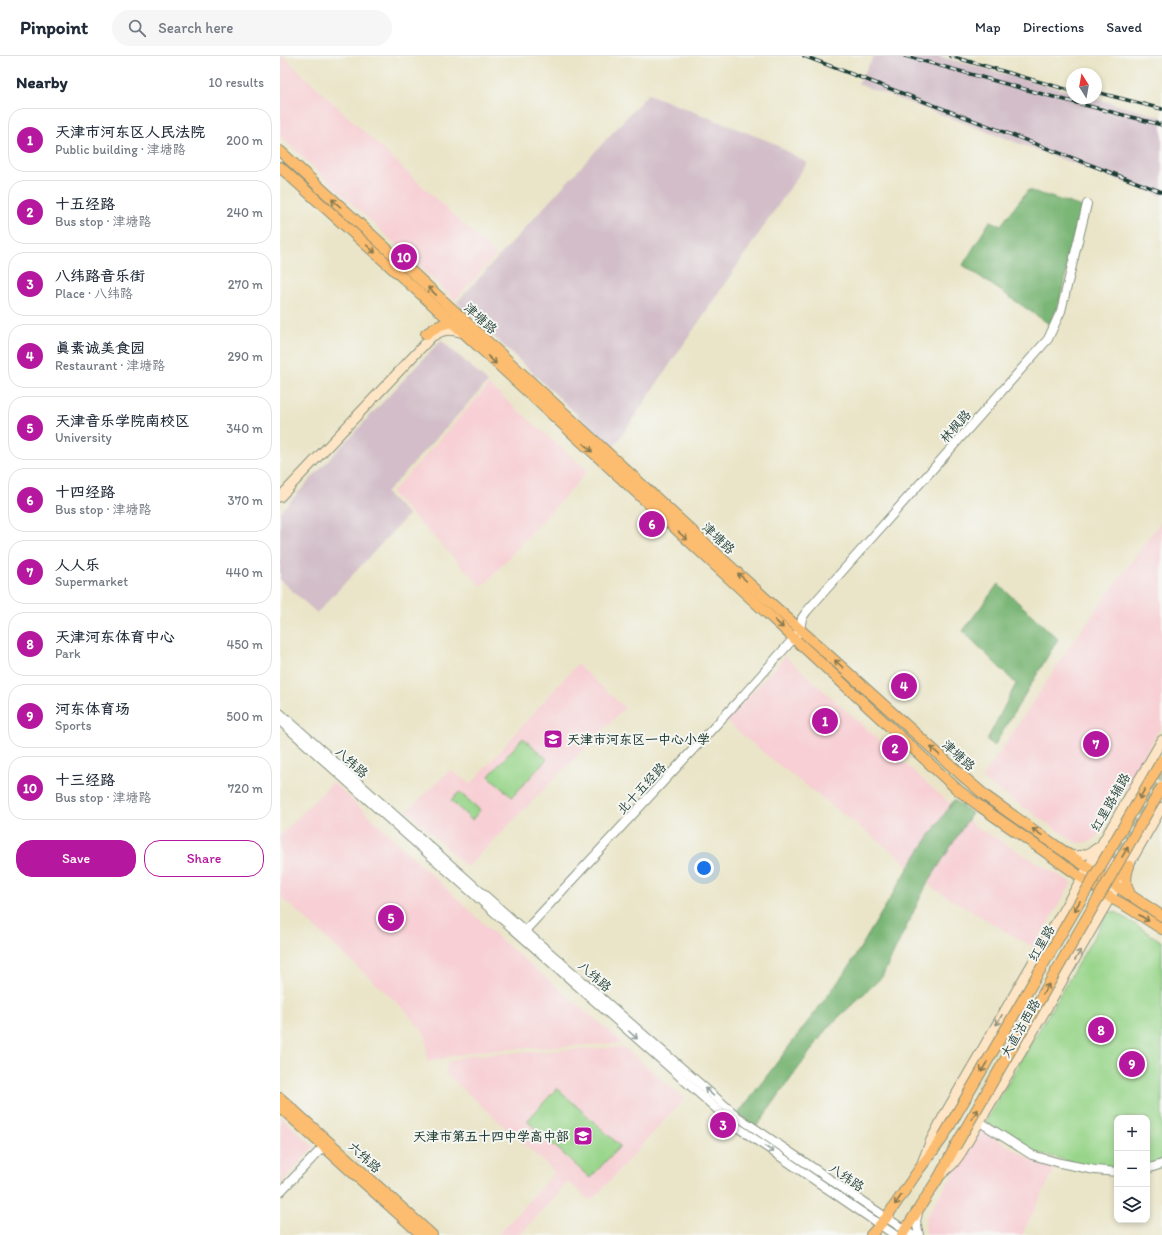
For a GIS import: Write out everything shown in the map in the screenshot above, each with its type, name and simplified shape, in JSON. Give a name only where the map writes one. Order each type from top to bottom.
[{"type":"main road","name":"津塘路","points":[[280,152],[398,259],[448,317]]},
{"type":"main road","name":"津塘路","points":[[280,167],[448,317],[467,330],[979,791],[1069,855],[1084,873],[1113,893],[1126,906],[1162,929]]},
{"type":"main road","points":[[280,497],[428,336],[432,329],[448,317]]},
{"type":"main road","points":[[280,488],[428,336],[447,330],[467,330]]},
{"type":"main road","name":"津塘路","points":[[467,330],[794,638],[958,790],[980,807],[1068,867],[1108,881],[1113,893]]},
{"type":"main road","name":"红星路辅路","points":[[1084,873],[1162,740]]},
{"type":"main road","name":"红星路","points":[[942,1139],[1162,760]]},
{"type":"main road","name":"红星路","points":[[955,1147],[1162,787]]},
{"type":"main road","points":[[1113,893],[1162,807]]},
{"type":"main road","points":[[1069,855],[1076,856],[1086,854],[1096,849],[1101,844]]},
{"type":"main road","points":[[1112,862],[1108,881],[1119,876],[1129,866]]},
{"type":"main road","points":[[1129,866],[1126,875],[1126,882],[1131,896]]},
{"type":"main road","name":"大直沽西路","points":[[920,1168],[931,1140],[943,1117],[1084,873]]},
{"type":"main road","name":"津塘路","points":[[1113,893],[1131,896],[1162,916]]},
{"type":"main road","name":"大直沽西路","points":[[939,1177],[954,1164],[980,1122],[1113,893]]},
{"type":"main road","points":[[1102,913],[1112,906],[1126,906]]},
{"type":"main road","name":"六纬路","points":[[280,1098],[422,1235]]},
{"type":"main road","name":"六纬路","points":[[280,1108],[326,1144],[432,1235]]},
{"type":"main road","name":"大直沽西路","points":[[871,1235],[883,1221],[942,1139]]},
{"type":"main road","name":"大直沽西路","points":[[901,1234],[939,1177],[955,1147]]},
{"type":"street","name":"林枫路","points":[[794,638],[800,630],[802,618],[807,611],[1048,339],[1062,311],[1087,204]]},
{"type":"street","name":"北十五经路","points":[[523,933],[794,638]]},
{"type":"street","name":"八纬路","points":[[280,712],[523,933]]},
{"type":"street","name":"八纬路","points":[[280,721],[523,933],[738,1117],[901,1234]]},
{"type":"street","points":[[980,1122],[1032,1155],[1060,1163],[1095,1170],[1114,1172]]},
{"type":"street","points":[[280,1192],[326,1144]]},
{"type":"street","points":[[1150,1168],[1162,1164]]},
{"type":"street","points":[[919,1235],[916,1221],[920,1205]]},
{"type":"street","points":[[887,1235],[901,1234]]},
{"type":"shaded area","points":[[280,56],[283,56],[496,255],[455,300],[280,136]]},
{"type":"shaded area","points":[[874,56],[938,56],[1066,90],[1066,104],[1102,104],[1102,100],[1162,117],[1162,196],[858,84]]},
{"type":"shaded area","points":[[648,94],[771,142],[807,163],[613,448],[457,302]]},
{"type":"shaded area","points":[[441,340],[488,382],[386,493],[408,515],[317,613],[280,580],[280,512]]},
{"type":"shaded area","points":[[489,385],[588,471],[482,587],[391,493]]},
{"type":"shaded area","points":[[1162,520],[1162,725],[1099,834],[1094,840],[1088,842],[1075,842],[982,779],[1072,643]]},
{"type":"shaded area","points":[[785,656],[976,827],[1072,883],[1033,947],[934,889],[902,859],[771,759],[726,721]]},
{"type":"shaded area","name":"天津市河东区一中心小学","points":[[577,664],[625,708],[467,867],[407,811],[450,770],[471,784]]},
{"type":"shaded area","points":[[333,782],[501,940],[623,1043],[476,1051],[427,1062],[426,1036],[406,1011],[280,896],[280,836]]},
{"type":"shaded area","name":"天津市第五十四中学高中部","points":[[624,1047],[684,1099],[591,1201],[568,1182],[520,1235],[498,1235],[555,1172],[445,1073],[449,1061],[472,1055]]},
{"type":"shaded area","points":[[280,1116],[314,1147],[280,1184]]},
{"type":"shaded area","points":[[981,1130],[1039,1164],[1055,1168],[1022,1235],[927,1235],[925,1228],[926,1217]]},
{"type":"green space","points":[[1028,190],[1082,207],[1058,307],[1049,324],[963,265],[990,221],[1001,225]]},
{"type":"green space","points":[[998,584],[1058,639],[994,746],[987,740],[1016,684],[963,631]]},
{"type":"green space","points":[[523,738],[547,759],[512,797],[489,776]]},
{"type":"green space","points":[[459,792],[480,810],[472,820],[451,801]]},
{"type":"green space","points":[[954,800],[972,813],[926,886],[882,977],[828,1027],[756,1127],[738,1114],[847,970],[917,854]]},
{"type":"green space","points":[[1110,912],[1116,912],[1162,942],[1162,1163],[1150,1166],[1150,1115],[1114,1115],[1114,1168],[1087,1166],[1034,1152],[985,1122],[1106,916]]},
{"type":"green space","points":[[557,1088],[620,1146],[590,1178],[527,1121]]},
{"type":"tunnel","points":[[1112,862],[1162,773]]},
{"type":"railway","points":[[804,56],[1162,192]]},
{"type":"railway","points":[[905,56],[1162,125]]},
{"type":"railway","points":[[950,56],[1066,89]]},
{"type":"railway","points":[[1102,94],[1162,109]]},
{"type":"place","name":"十三经路","points":[[404,257]]},
{"type":"place","name":"十四经路","points":[[652,524]]},
{"type":"place","name":"真素诚美食园","points":[[904,686]]},
{"type":"place","name":"天津市河东区人民法院","points":[[825,721]]},
{"type":"place","name":"天津市河东区一中心小学","points":[[553,739]]},
{"type":"place","name":"人人乐","points":[[1096,744]]},
{"type":"place","name":"十五经路","points":[[895,748]]},
{"type":"place","name":"天津音乐学院南校区","points":[[391,918]]},
{"type":"place","name":"天津河东体育中心","points":[[1101,1030]]},
{"type":"place","name":"河东体育场","points":[[1132,1064]]},
{"type":"place","name":"八纬路音乐街","points":[[723,1125]]},
{"type":"place","name":"天津市第五十四中学高中部","points":[[583,1136]]}]
